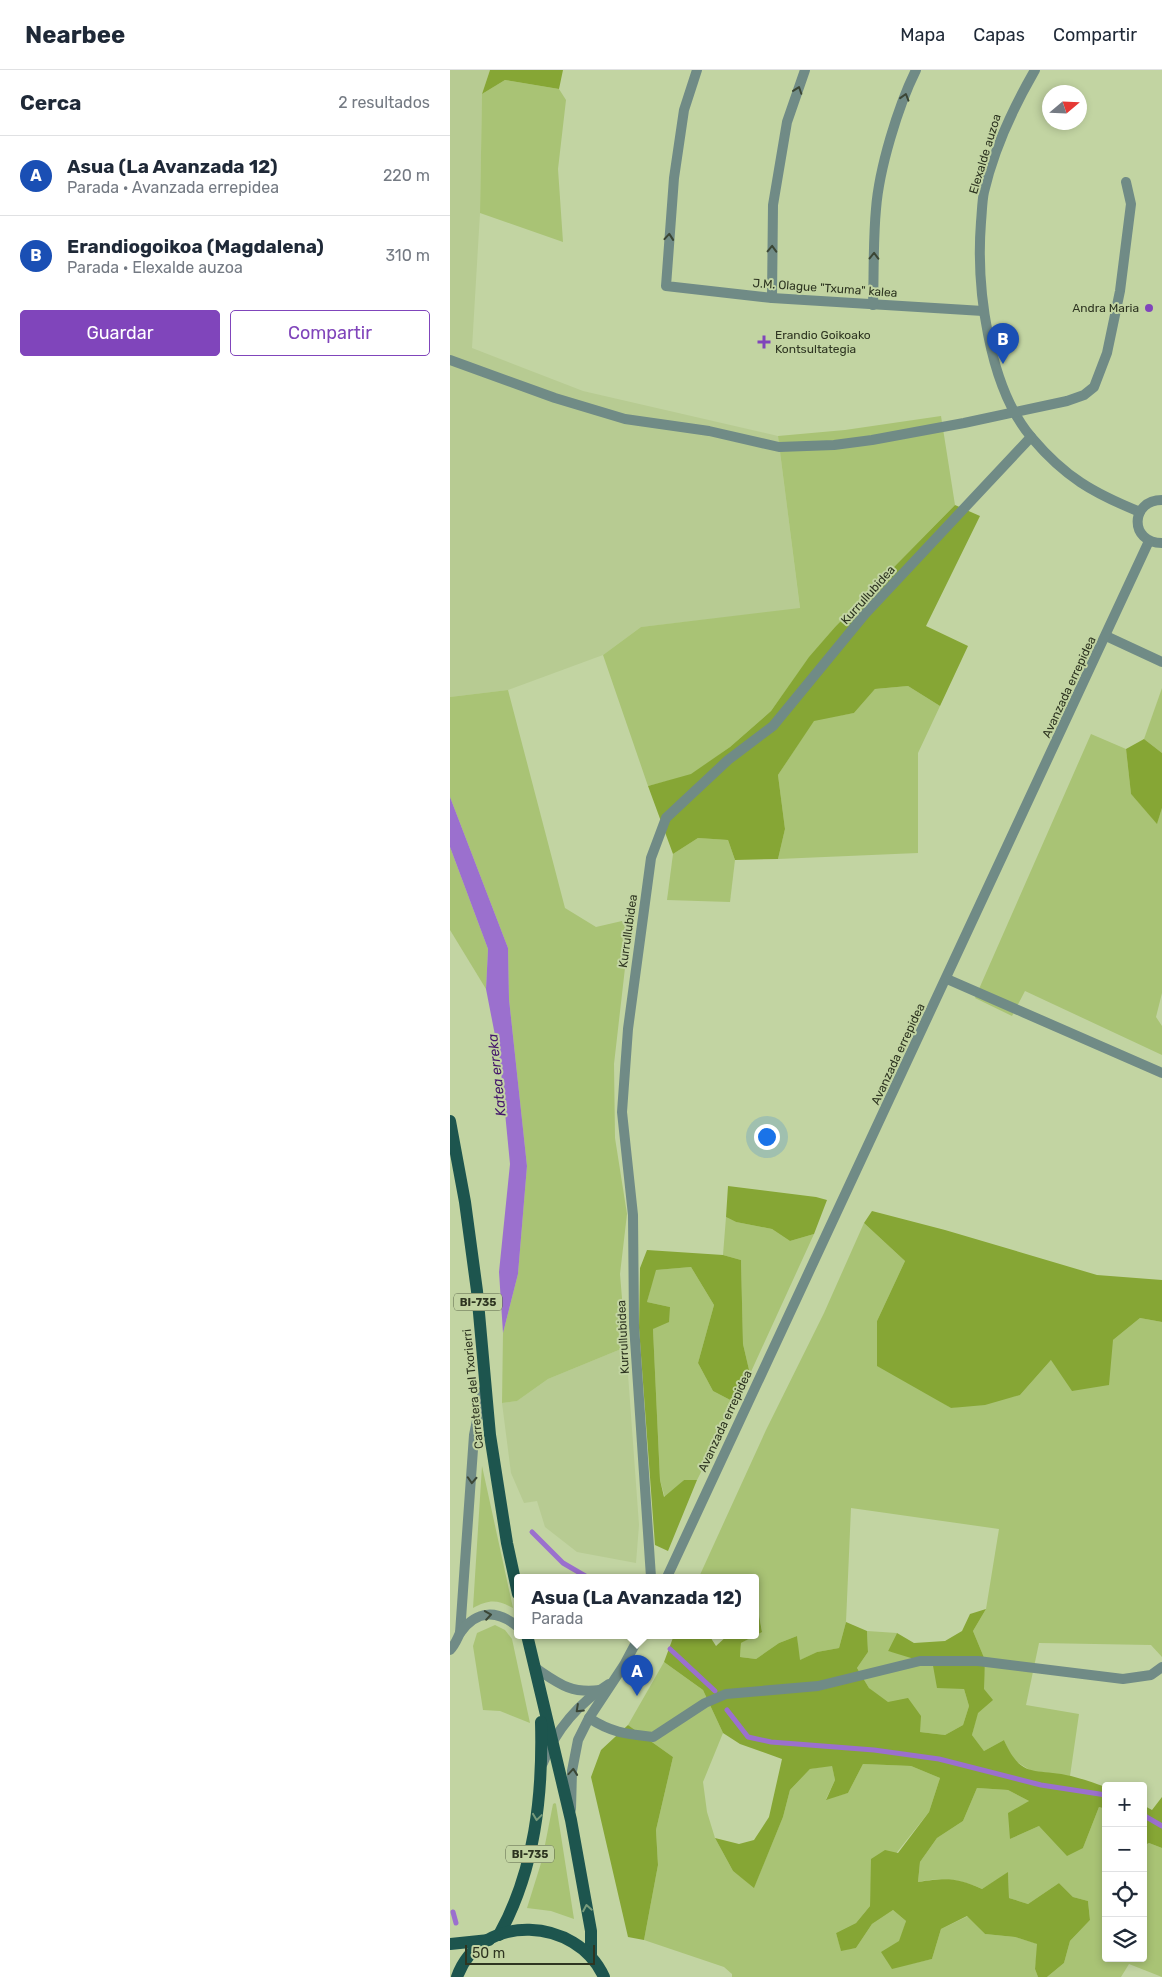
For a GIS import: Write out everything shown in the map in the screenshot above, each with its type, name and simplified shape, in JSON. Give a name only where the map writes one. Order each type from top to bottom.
[{"type":"main road","name":"Carretera del Txorierri","points":[[450,1121],[465,1202],[477,1291],[490,1435],[514,1575]]},
{"type":"main road","name":"BI-735","points":[[527,1639],[571,1820],[591,1931],[591,1956]]},
{"type":"main road","name":"BI-735","points":[[457,1977],[472,1953],[494,1937],[511,1913],[530,1855],[538,1818],[541,1769],[540,1693]]},
{"type":"main road","name":"BI-735","points":[[494,1937],[524,1929],[549,1931],[572,1940],[591,1956],[604,1977]]},
{"type":"main road","points":[[450,1944],[494,1937]]},
{"type":"street","name":"J.M. Olague \"Txuma\" kalea","points":[[697,70],[684,110],[674,178],[666,286],[772,298],[983,311]]},
{"type":"street","points":[[772,298],[774,205],[788,122],[805,70]]},
{"type":"street","points":[[873,305],[876,208],[886,155],[909,84],[916,70]]},
{"type":"street","name":"Elexalde auzoa","points":[[1034,70],[1008,117],[983,192],[979,256],[983,311],[1002,381],[1015,412],[1031,437],[1069,475],[1095,493],[1140,512]]},
{"type":"street","points":[[450,360],[555,398],[624,419],[709,432],[779,447],[834,445],[964,424],[1084,395],[1094,387],[1107,353],[1120,291],[1131,204],[1126,182]]},
{"type":"street","name":"Kurrullubidea","points":[[652,1574],[634,1324],[633,1215],[622,1112],[628,1029],[651,858],[666,818],[728,760],[773,726],[865,614],[1031,437]]},
{"type":"street","points":[[1162,500],[1148,503],[1140,512],[1138,519],[1140,532],[1149,541],[1162,543]]},
{"type":"street","name":"Avanzada errepidea","points":[[668,1574],[1149,541]]},
{"type":"street","points":[[1106,636],[1162,662]]},
{"type":"street","points":[[947,978],[1162,1073]]},
{"type":"street","points":[[460,1633],[474,1434],[485,1380]]},
{"type":"street","points":[[450,1650],[460,1633],[472,1619],[497,1614],[514,1626]]},
{"type":"street","points":[[571,1820],[572,1771],[578,1740],[589,1718],[638,1639]]},
{"type":"street","points":[[589,1718],[614,1731],[653,1737],[705,1703],[726,1694],[818,1686],[920,1661],[978,1662],[1123,1679],[1150,1675],[1162,1667]]},
{"type":"street","points":[[534,1666],[565,1688],[582,1691],[600,1690]]},
{"type":"street","points":[[541,1769],[551,1742],[563,1725],[600,1690],[612,1682]]},
{"type":"shaded area","points":[[450,70],[490,70],[482,94],[480,213],[472,348],[583,391],[778,436],[800,609],[641,627],[603,655],[508,690],[450,697]]},
{"type":"shaded area","points":[[505,80],[559,89],[566,100],[558,169],[563,242],[480,213],[482,94]]},
{"type":"shaded area","points":[[941,416],[955,505],[835,627],[809,658],[771,711],[730,747],[691,775],[648,786],[603,655],[641,627],[800,608],[778,436],[845,430]]},
{"type":"shaded area","points":[[908,686],[940,706],[918,753],[918,853],[778,859],[785,829],[778,775],[814,720],[854,713],[875,689]]},
{"type":"shaded area","points":[[1162,688],[1162,753],[1144,739]]},
{"type":"shaded area","points":[[508,690],[565,908],[596,927],[622,921],[629,933],[614,1064],[615,1138],[627,1214],[620,1274],[626,1347],[548,1379],[517,1401],[502,1403],[503,1333],[518,1274],[527,1166],[509,999],[508,948],[450,797],[450,697]]},
{"type":"shaded area","points":[[1091,734],[1126,749],[1131,794],[1157,823],[1162,808],[1162,993],[1156,1017],[1162,1026],[1162,1055],[1025,991],[1012,1016],[975,998]]},
{"type":"shaded area","points":[[450,797],[508,948],[509,999],[527,1166],[518,1274],[503,1333],[499,1272],[510,1164],[500,1061],[486,989],[488,949],[450,847]]},
{"type":"shaded area","points":[[698,838],[728,840],[735,860],[730,902],[667,900],[673,854]]},
{"type":"shaded area","points":[[450,847],[488,949],[486,989],[450,930]]},
{"type":"shaded area","points":[[726,1217],[736,1222],[772,1229],[790,1241],[814,1234],[750,1374],[743,1344],[741,1260],[723,1255]]},
{"type":"shaded area","points":[[864,1223],[905,1261],[877,1321],[918,1387],[951,1408],[1020,1395],[1051,1360],[1113,1340],[1140,1318],[1162,1322],[1162,1657],[1151,1645],[1039,1643],[1026,1705],[1079,1714],[1070,1776],[1033,1772],[1012,1759],[1004,1740],[984,1751],[972,1735],[983,1689],[985,1660],[973,1631],[986,1609],[999,1529],[851,1508],[846,1622],[839,1648],[817,1652],[799,1661],[797,1636],[779,1643],[756,1659],[740,1657],[741,1643],[748,1639],[759,1639],[759,1633],[762,1631],[759,1615],[759,1574],[700,1574],[766,1430],[824,1313]]},
{"type":"shaded area","points":[[691,1267],[714,1305],[698,1363],[713,1391],[736,1403],[697,1480],[684,1480],[665,1498],[660,1480],[653,1329],[670,1307],[647,1302],[655,1270]]},
{"type":"shaded area","points":[[626,1347],[639,1525],[636,1563],[577,1552],[545,1527],[537,1501],[524,1503],[511,1473],[502,1403],[517,1401],[548,1379]]},
{"type":"shaded area","points":[[482,1466],[513,1608],[502,1603],[493,1602],[483,1603],[473,1608]]},
{"type":"shaded area","points":[[495,1625],[505,1630],[512,1639],[530,1723],[500,1711],[483,1710],[473,1646],[477,1633]]},
{"type":"shaded area","points":[[867,1631],[897,1633],[888,1651],[933,1660],[964,1689],[969,1706],[963,1725],[945,1735],[920,1732],[869,1688],[857,1668],[868,1652]]},
{"type":"shaded area","points":[[664,1662],[703,1690],[723,1733],[703,1782],[707,1812],[715,1838],[733,1871],[754,1887],[783,1817],[790,1790],[810,1769],[832,1765],[835,1780],[826,1799],[848,1793],[863,1764],[911,1766],[940,1778],[929,1812],[871,1885],[870,1906],[856,1923],[836,1933],[841,1950],[856,1948],[872,1924],[893,1910],[906,1921],[892,1968],[932,1959],[941,1929],[968,1916],[985,1934],[1015,1937],[1038,1944],[1035,1969],[1038,1977],[732,1977],[732,1974],[724,1967],[644,1940],[658,1865],[656,1830],[673,1757],[628,1725]]},
{"type":"shaded area","points":[[977,1788],[1008,1790],[1029,1801],[1010,1839],[1039,1826],[1083,1848],[1099,1807],[1102,1808],[1102,1962],[1147,1962],[1147,1844],[1162,1848],[1162,1977],[1129,1964],[1121,1977],[1047,1977],[1064,1963],[1070,1941],[1090,1920],[1088,1901],[1073,1897],[1059,1883],[1028,1904],[1009,1898],[1008,1873],[982,1889],[951,1880],[918,1882],[920,1862],[937,1838],[963,1821]]},
{"type":"shaded area","points":[[555,1803],[574,1919],[551,1911],[527,1908],[542,1860],[553,1804]]},
{"type":"green space","points":[[490,70],[563,70],[559,89],[505,80],[482,94]]},
{"type":"green space","points":[[955,505],[980,516],[926,626],[968,646],[940,706],[908,686],[875,689],[854,713],[814,721],[778,775],[785,829],[778,859],[735,860],[728,840],[698,838],[673,854],[648,786],[691,774],[730,747],[771,711],[809,657],[835,627]]},
{"type":"green space","points":[[1144,739],[1162,753],[1162,808],[1157,824],[1131,794],[1126,749]]},
{"type":"green space","points":[[728,1186],[827,1200],[814,1234],[790,1241],[772,1229],[736,1222],[726,1217]]},
{"type":"green space","points":[[872,1211],[945,1230],[1097,1275],[1162,1280],[1162,1322],[1140,1318],[1113,1340],[1109,1385],[1072,1391],[1051,1360],[1020,1395],[985,1405],[951,1408],[877,1366],[877,1321],[905,1261],[864,1223]]},
{"type":"green space","points":[[647,1250],[723,1255],[741,1260],[743,1344],[750,1374],[736,1403],[713,1391],[698,1363],[714,1305],[691,1267],[656,1270],[647,1302],[670,1307],[669,1322],[653,1329],[660,1480],[664,1497],[684,1480],[697,1480],[668,1551],[655,1545],[639,1328],[640,1268]]},
{"type":"green space","points":[[986,1609],[973,1631],[985,1660],[984,1689],[993,1700],[978,1713],[972,1735],[984,1751],[1004,1740],[1017,1762],[1024,1767],[1031,1770],[1071,1776],[1102,1786],[1102,1808],[1099,1807],[1083,1848],[1067,1856],[1039,1826],[1010,1839],[1008,1813],[1029,1801],[1008,1790],[977,1788],[963,1821],[937,1838],[920,1862],[918,1882],[957,1880],[982,1889],[1008,1872],[1009,1898],[1028,1904],[1059,1883],[1073,1897],[1088,1901],[1090,1920],[1070,1941],[1064,1963],[1047,1977],[1038,1977],[1035,1969],[1037,1944],[1015,1937],[985,1934],[967,1916],[941,1929],[932,1959],[892,1969],[881,1952],[899,1941],[906,1921],[893,1910],[872,1924],[856,1948],[841,1951],[836,1933],[856,1923],[870,1906],[871,1859],[885,1850],[898,1853],[929,1812],[940,1778],[911,1766],[863,1764],[848,1793],[826,1800],[835,1780],[832,1766],[810,1769],[790,1790],[783,1817],[754,1888],[733,1871],[715,1838],[739,1844],[754,1840],[769,1817],[782,1759],[740,1744],[723,1733],[703,1690],[664,1662],[673,1639],[712,1639],[716,1646],[724,1639],[749,1639],[741,1643],[740,1657],[756,1659],[779,1643],[797,1636],[800,1660],[817,1652],[839,1648],[846,1622],[867,1631],[868,1652],[857,1668],[869,1688],[888,1702],[908,1698],[921,1716],[920,1732],[945,1735],[963,1725],[969,1706],[964,1689],[937,1688],[932,1660],[911,1658],[888,1651],[897,1633],[914,1643],[945,1641],[962,1631],[970,1614]]},
{"type":"green space","points":[[759,1615],[762,1632],[759,1634]]},
{"type":"green space","points":[[628,1725],[673,1757],[656,1830],[658,1865],[644,1940],[628,1937],[591,1777],[601,1750]]},
{"type":"green space","points":[[1162,1797],[1162,1848],[1147,1844],[1147,1807],[1152,1810]]},
{"type":"waterway","points":[[532,1532],[563,1563],[582,1574]]},
{"type":"waterway","points":[[670,1649],[715,1691]]},
{"type":"waterway","points":[[727,1710],[748,1737],[771,1742],[874,1750],[939,1759],[1041,1785],[1102,1794]]},
{"type":"waterway","points":[[1147,1817],[1162,1826]]},
{"type":"waterway","points":[[453,1912],[456,1923]]},
{"type":"place","name":"Andra Maria","points":[[1149,308]]},
{"type":"place","name":"Erandio Goikoako Kontsultategia","points":[[764,342]]},
{"type":"place","name":"Erandiogoikoa (Magdalena)","points":[[1003,364]]},
{"type":"place","name":"Asua (La Avanzada 12)","points":[[637,1696]]},
{"type":"water label","name":"Katea erreka","points":[[497,1075]]}]
